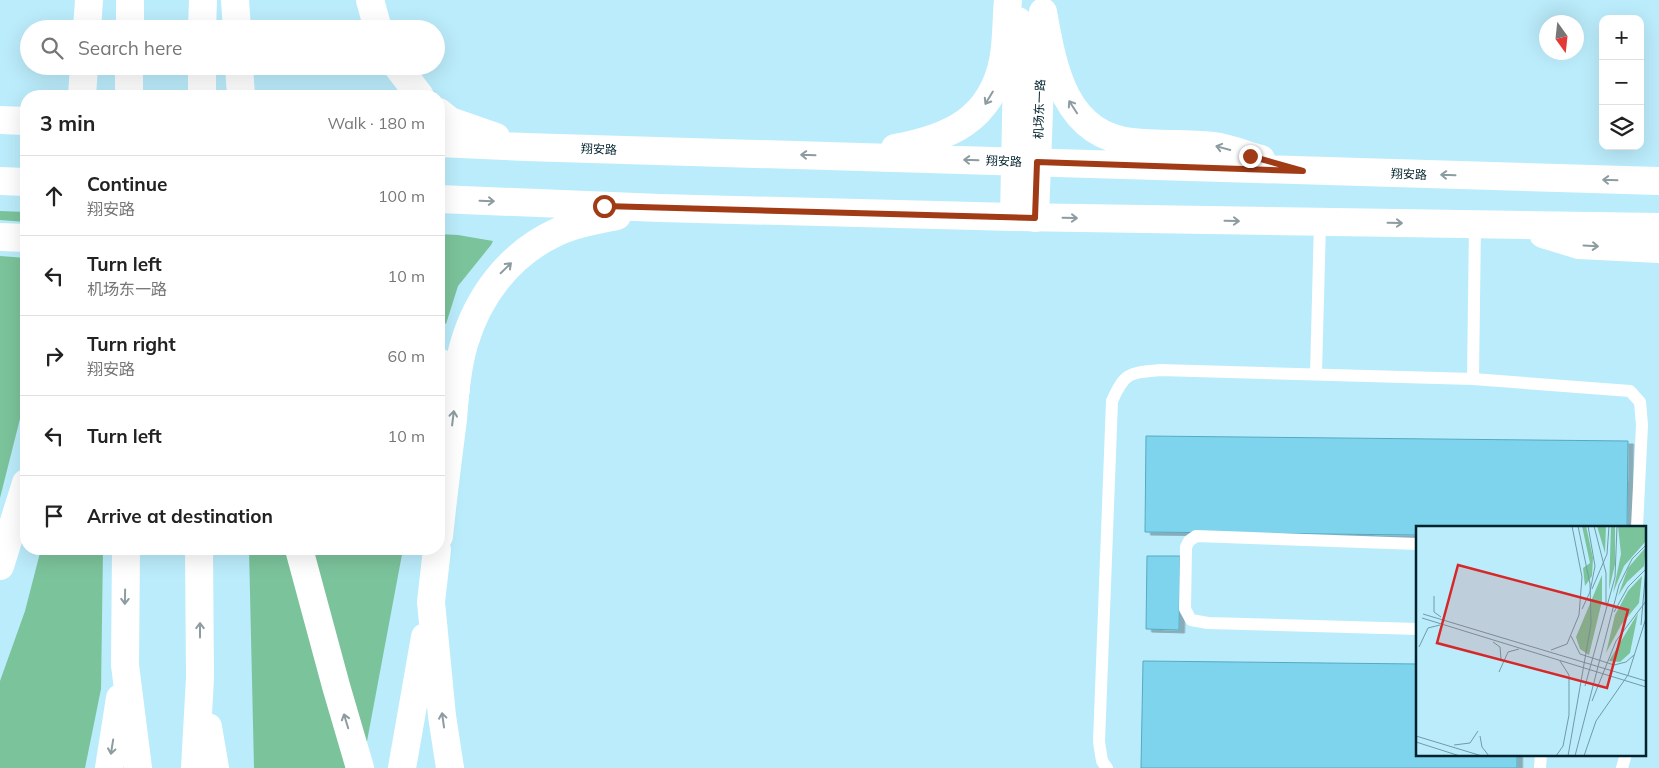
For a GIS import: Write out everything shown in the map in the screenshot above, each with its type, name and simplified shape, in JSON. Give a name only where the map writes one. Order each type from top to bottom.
[{"type":"main road","points":[[88,20],[89,0]]},
{"type":"main road","points":[[130,0],[130,20]]},
{"type":"main road","points":[[202,20],[203,0]]},
{"type":"main road","points":[[235,0],[236,20]]},
{"type":"main road","points":[[370,0],[376,20]]},
{"type":"main road","points":[[851,157],[930,140],[955,130],[982,109],[992,94],[999,78],[1003,59],[1008,0]]},
{"type":"main road","points":[[1035,4],[1055,73],[1065,95],[1078,114],[1093,128],[1109,138],[1132,142],[1214,146],[1303,171]]},
{"type":"main road","name":"机场东一路","points":[[1025,217],[1026,162],[1035,4]]},
{"type":"main road","points":[[82,90],[83,75]]},
{"type":"main road","points":[[129,75],[129,90]]},
{"type":"main road","points":[[202,75],[202,90]]},
{"type":"main road","points":[[240,75],[241,90]]},
{"type":"main road","points":[[404,75],[415,90]]},
{"type":"main road","points":[[445,116],[450,120],[526,147]]},
{"type":"main road","points":[[0,120],[20,121]]},
{"type":"main road","name":"翔安路","points":[[445,143],[1303,171],[1653,180]]},
{"type":"main road","points":[[0,181],[20,182]]},
{"type":"main road","points":[[445,199],[660,208],[1025,217],[1659,227]]},
{"type":"main road","points":[[445,484],[456,390],[464,345],[477,309],[498,277],[525,251],[556,233],[588,222],[660,208]]},
{"type":"main road","points":[[1511,224],[1578,245],[1659,249]]},
{"type":"main road","points":[[0,237],[20,238]]},
{"type":"main road","points":[[445,372],[456,390]]},
{"type":"main road","points":[[0,566],[20,502]]},
{"type":"main road","points":[[126,555],[125,665],[138,768]]},
{"type":"main road","points":[[195,768],[200,678],[200,555]]},
{"type":"main road","points":[[301,555],[360,768]]},
{"type":"main road","points":[[402,768],[431,602],[436,555]]},
{"type":"main road","points":[[431,602],[442,716],[450,768]]},
{"type":"main road","points":[[109,768],[125,665]]},
{"type":"main road","points":[[200,678],[215,768]]},
{"type":"lane","points":[[1316,374],[1320,222]]},
{"type":"lane","points":[[1473,379],[1475,224]]},
{"type":"lane","points":[[1107,768],[1102,761],[1099,742],[1112,401],[1120,382],[1135,372],[1160,370],[1473,379],[1630,391],[1640,402],[1642,425],[1637,526]]},
{"type":"lane","points":[[1416,544],[1196,536],[1189,541],[1186,547],[1185,573],[1185,609],[1188,617],[1195,622],[1416,629]]},
{"type":"green space","points":[[0,211],[20,212],[20,222],[0,220]]},
{"type":"green space","points":[[445,234],[493,241],[458,286],[446,324]]},
{"type":"green space","points":[[0,256],[20,258],[20,419],[0,498]]},
{"type":"green space","points":[[39,555],[103,555],[101,689],[85,768],[0,768],[0,681],[25,611]]},
{"type":"green space","points":[[249,555],[402,555],[362,768],[254,768]]},
{"type":"building","points":[[1146,436],[1628,441],[1627,526],[1416,526],[1416,535],[1145,532]]},
{"type":"building","points":[[1147,556],[1180,556],[1179,630],[1146,629]]},
{"type":"building","points":[[1143,661],[1416,664],[1416,756],[1517,756],[1517,768],[1141,768]]},
{"type":"route","points":[[604,206],[1035,218],[1037,162],[1303,171],[1250,156]]}]
